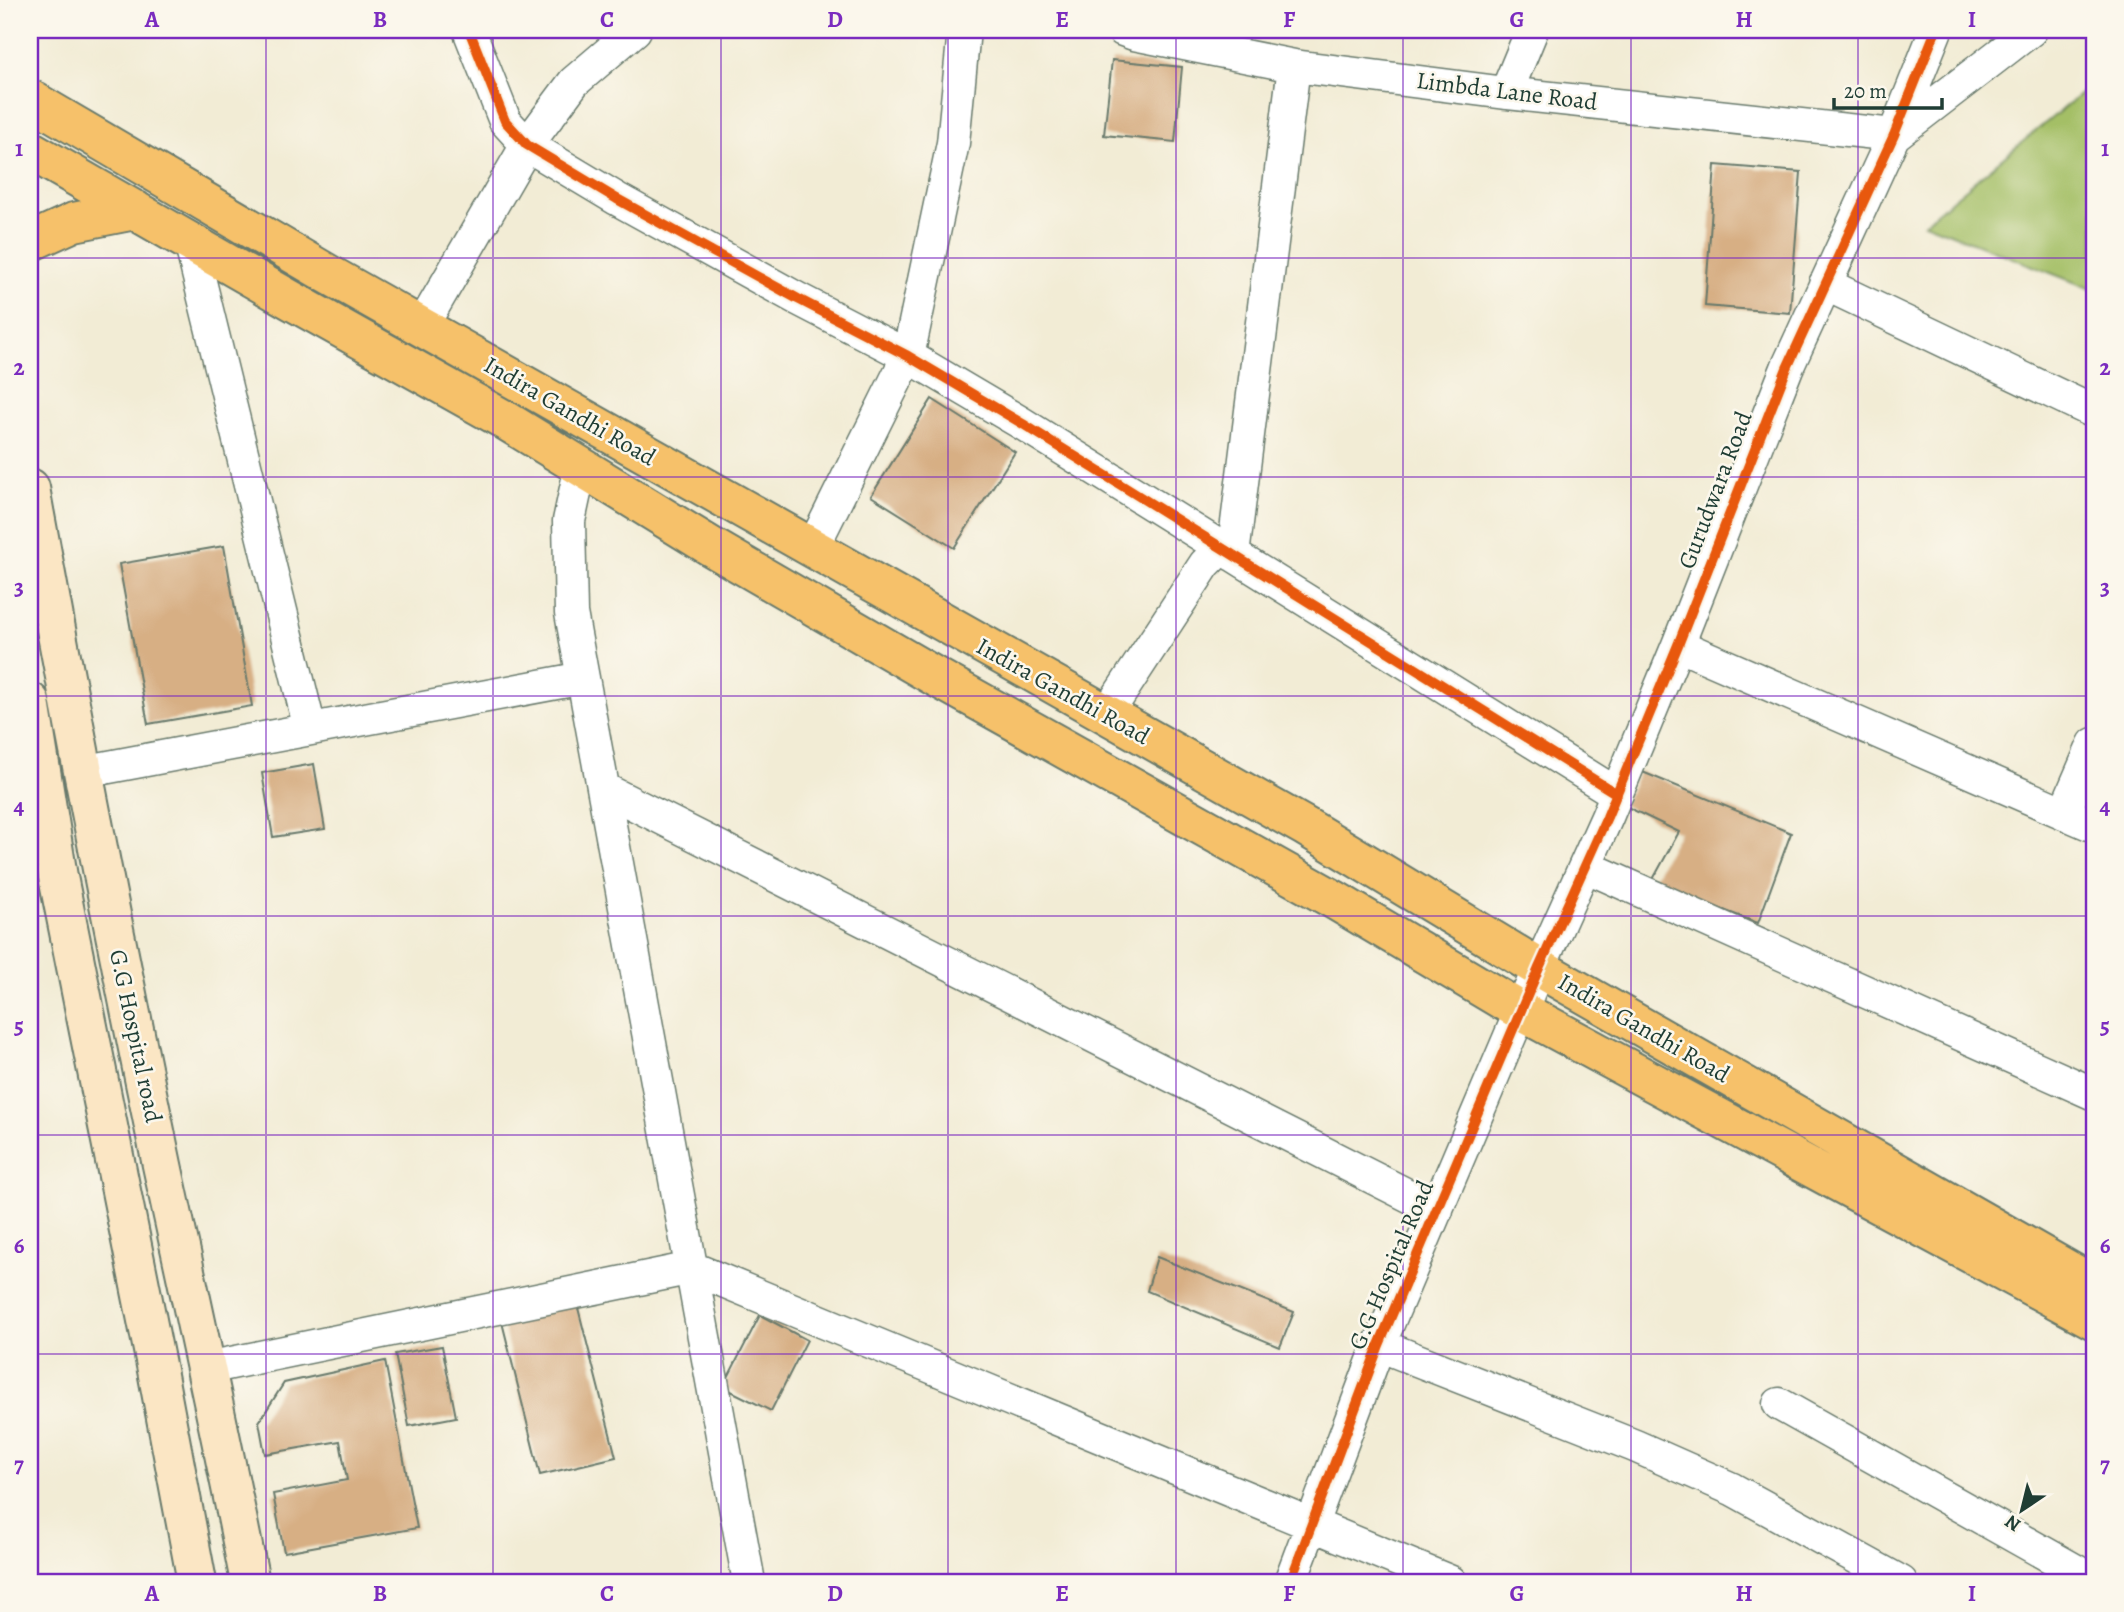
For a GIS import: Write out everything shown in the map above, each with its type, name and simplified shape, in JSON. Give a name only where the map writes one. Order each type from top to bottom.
[{"type":"main road","name":"Indira Gandhi Road","points":[[30,99],[812,549],[1306,827],[1539,968],[2094,1285]]},
{"type":"main road","name":"Indira Gandhi Road","points":[[30,150],[581,465],[709,546],[936,677],[1333,899],[1521,1012],[2094,1320]]},
{"type":"main road","points":[[30,242],[74,222],[135,210]]},
{"type":"main road","name":"G.G Hospital road","points":[[30,488],[101,867],[250,1582]]},
{"type":"main road","name":"G.G Hospital road","points":[[30,702],[58,877],[197,1582]]},
{"type":"main road","points":[[58,877],[101,867]]},
{"type":"street","points":[[469,30],[505,121],[527,145],[617,199],[908,356],[1617,794]]},
{"type":"street","points":[[422,326],[527,145],[574,82],[635,30]]},
{"type":"street","points":[[812,549],[908,356],[953,143],[964,30]]},
{"type":"street","points":[[1506,93],[1532,30]]},
{"type":"street","name":"Gurudwara Road","points":[[1539,968],[1617,794],[1759,435],[1825,284],[1895,135],[1936,30]]},
{"type":"street","points":[[1895,135],[2031,30]]},
{"type":"street","name":"Limbda Lane Road","points":[[1131,31],[1294,66],[1506,93],[1895,135]]},
{"type":"street","points":[[1227,552],[1294,66]]},
{"type":"street","points":[[190,241],[310,729]]},
{"type":"street","points":[[1825,284],[2094,412]]},
{"type":"street","points":[[581,465],[569,521],[571,613],[749,1582]]},
{"type":"street","points":[[1106,715],[1205,564],[1227,552]]},
{"type":"street","points":[[1678,645],[2094,826]]},
{"type":"street","points":[[82,772],[583,678]]},
{"type":"street","points":[[2064,813],[2094,744]]},
{"type":"street","points":[[604,789],[1437,1210]]},
{"type":"street","points":[[1585,866],[2094,1094]]},
{"type":"street","name":"G.G Hospital Road","points":[[1290,1582],[1379,1345],[1539,968]]},
{"type":"street","points":[[207,1368],[692,1268],[1451,1582]]},
{"type":"street","points":[[1379,1345],[1635,1446],[1732,1489],[1901,1582]]},
{"type":"street","points":[[1779,1404],[2094,1581]]},
{"type":"green space","points":[[2094,83],[2094,290],[1924,223]]},
{"type":"building","points":[[1112,60],[1182,67],[1175,142],[1104,135]]},
{"type":"building","points":[[1715,165],[1801,172],[1790,313],[1705,306]]},
{"type":"building","points":[[932,399],[1015,452],[954,548],[871,496]]},
{"type":"building","points":[[224,546],[252,706],[148,724],[119,564]]},
{"type":"building","points":[[314,764],[325,829],[273,837],[262,773]]},
{"type":"building","points":[[1640,771],[1791,833],[1758,923],[1651,883],[1679,832],[1623,805]]},
{"type":"building","points":[[1157,1257],[1294,1312],[1280,1347],[1147,1291]]},
{"type":"building","points":[[577,1304],[616,1457],[540,1475],[502,1322]]},
{"type":"building","points":[[760,1315],[807,1340],[771,1411],[723,1387]]},
{"type":"building","points":[[442,1346],[456,1417],[409,1426],[395,1354]]},
{"type":"building","points":[[385,1361],[417,1528],[284,1552],[273,1494],[347,1480],[340,1441],[265,1454],[259,1422],[284,1383]]},
{"type":"cycle path","points":[[469,30],[505,121],[527,145],[617,199],[908,356],[1023,424],[1617,794]]},
{"type":"cycle path","points":[[1290,1582],[1379,1345],[1539,968],[1607,817],[1787,368],[1894,135],[1936,30]]}]
